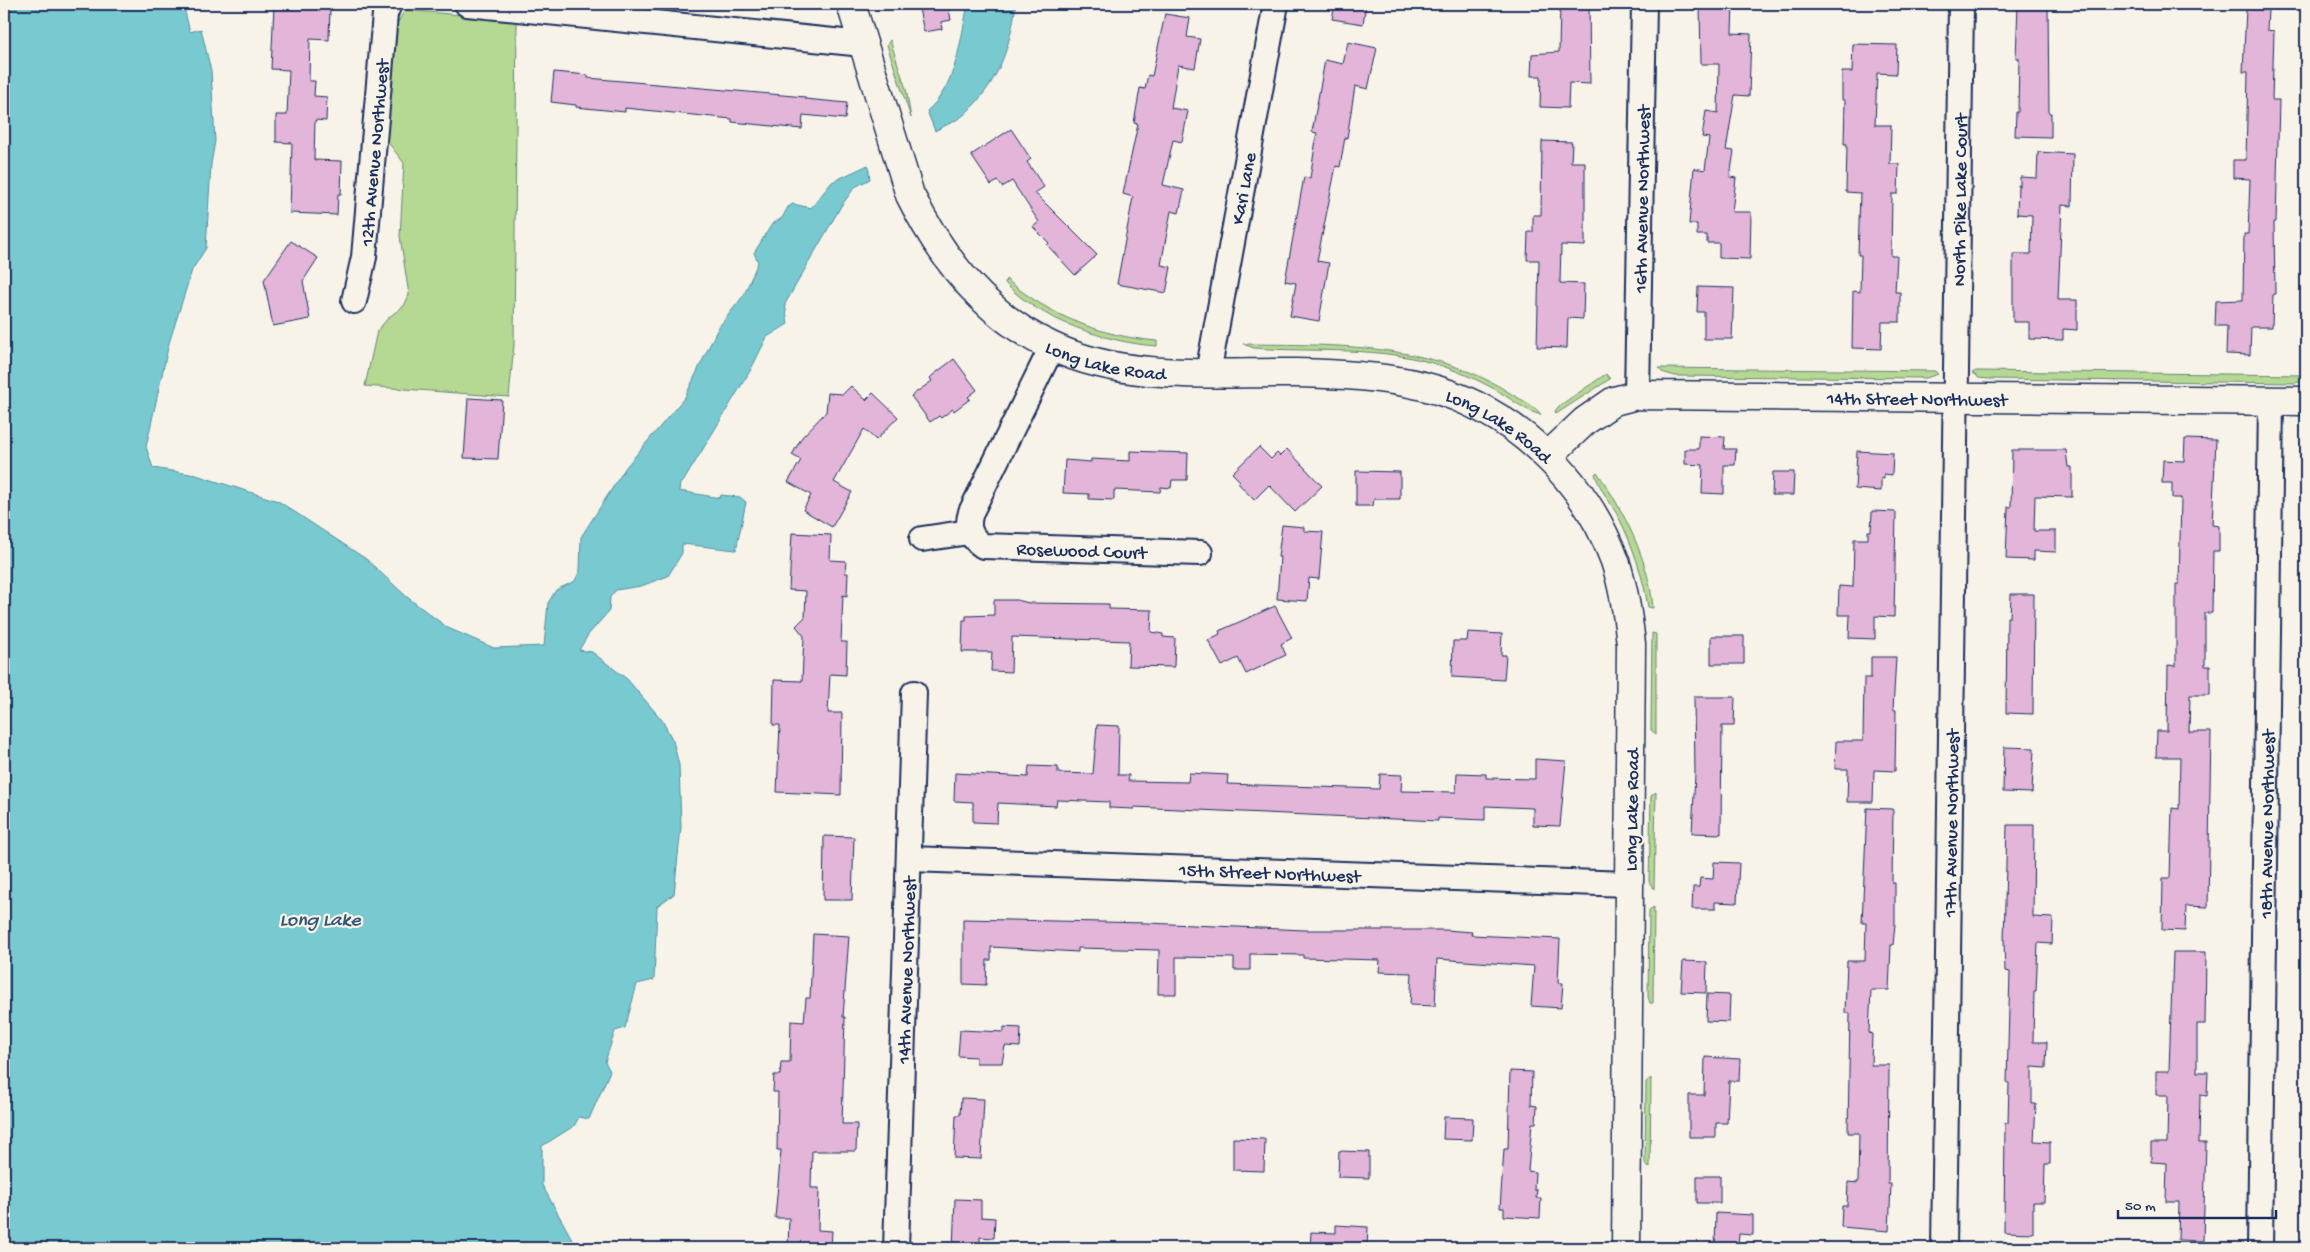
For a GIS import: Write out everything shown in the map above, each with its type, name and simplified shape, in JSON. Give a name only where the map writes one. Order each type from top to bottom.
[{"type":"street","name":"12th Avenue Northwest","points":[[354,301],[364,256],[385,14],[389,4]]},
{"type":"street","points":[[467,4],[863,44]]},
{"type":"street","name":"Long Lake Road","points":[[851,4],[910,195],[944,255],[968,285],[996,311],[1052,347],[1105,364],[1143,370],[1342,375],[1388,379],[1424,386],[1461,399],[1491,414],[1520,433],[1548,456],[1575,487],[1596,521],[1614,560],[1626,602],[1632,669],[1626,1248]]},
{"type":"street","name":"Kari Lane","points":[[1208,373],[1276,4]]},
{"type":"street","name":"16th Avenue Northwest","points":[[1637,394],[1644,4]]},
{"type":"street","name":"North Pike Lake Court","points":[[1954,397],[1961,4]]},
{"type":"street","points":[[922,539],[969,532],[970,512],[1052,347]]},
{"type":"street","name":"14th Street Northwest","points":[[1548,456],[1585,421],[1614,401],[1637,394],[2306,401]]},
{"type":"street","name":"17th Avenue Northwest","points":[[1944,1248],[1954,397]]},
{"type":"street","name":"18th Avenue Northwest","points":[[2260,1248],[2271,401]]},
{"type":"street","name":"Rosewood Court","points":[[969,532],[974,540],[983,546],[1200,554]]},
{"type":"street","name":"14th Avenue Northwest","points":[[896,1248],[914,693]]},
{"type":"street","name":"15th Street Northwest","points":[[910,859],[1629,884]]},
{"type":"green space","points":[[583,4],[658,4],[658,12]]},
{"type":"green space","points":[[405,10],[517,20],[514,345],[509,397],[365,386],[377,331],[389,317],[404,306],[409,295],[400,236],[404,163],[387,141],[392,32]]},
{"type":"green space","points":[[890,40],[906,89],[911,118],[887,45]]},
{"type":"green space","points":[[1006,279],[1040,304],[1058,314],[1096,329],[1157,341],[1157,346],[1117,340],[1075,327],[1036,308],[1005,283]]},
{"type":"green space","points":[[1243,344],[1348,347],[1417,356],[1450,365],[1482,378],[1529,404],[1541,415],[1473,378],[1418,359],[1372,352],[1254,348]]},
{"type":"green space","points":[[1659,368],[1935,371],[1938,374],[1926,378],[1675,376],[1662,372]]},
{"type":"green space","points":[[1976,371],[2305,375],[2306,379],[2296,383],[1988,379],[1979,378],[1972,373]]},
{"type":"green space","points":[[1606,374],[1610,379],[1556,414],[1555,411],[1559,406]]},
{"type":"green space","points":[[1597,472],[1617,503],[1641,554],[1651,590],[1653,608],[1648,607],[1629,539],[1600,486],[1595,474]]},
{"type":"green space","points":[[1652,633],[1656,634],[1656,734],[1651,730]]},
{"type":"green space","points":[[1656,792],[1654,889],[1649,882],[1651,796]]},
{"type":"green space","points":[[1654,907],[1653,1003],[1650,1003],[1648,997],[1649,910]]},
{"type":"green space","points":[[1651,1078],[1650,1168],[1646,1166],[1645,1161],[1646,1082]]},
{"type":"water","name":"Long Lake","points":[[4,4],[183,4],[190,32],[201,29],[211,71],[215,141],[211,164],[206,248],[192,270],[169,343],[146,447],[153,468],[196,475],[278,501],[366,559],[407,597],[448,628],[494,648],[544,646],[548,603],[556,590],[575,581],[580,570],[581,537],[626,467],[685,397],[718,328],[744,295],[758,262],[754,253],[772,224],[782,218],[788,207],[793,204],[811,208],[832,182],[868,165],[870,179],[855,187],[841,206],[785,304],[788,324],[767,337],[750,371],[683,482],[680,483],[679,491],[720,498],[721,495],[740,497],[746,502],[736,550],[682,544],[682,553],[668,576],[641,586],[616,590],[610,597],[609,611],[588,635],[579,650],[592,652],[627,679],[662,720],[673,741],[679,765],[681,827],[674,894],[657,906],[654,980],[637,984],[625,1028],[615,1031],[605,1062],[610,1071],[589,1119],[579,1117],[574,1126],[542,1146],[542,1185],[577,1248],[4,1248]]},
{"type":"water","points":[[968,4],[1016,4],[1007,48],[996,75],[979,99],[961,117],[935,131],[927,111],[945,89],[956,62]]},
{"type":"building","points":[[918,4],[948,4],[951,20],[941,22],[942,29],[924,32]]},
{"type":"building","points":[[1335,4],[1366,4],[1363,24],[1332,19]]},
{"type":"building","points":[[1560,4],[1589,4],[1590,84],[1569,83],[1568,108],[1540,107],[1541,76],[1531,76],[1532,54],[1559,52]]},
{"type":"building","points":[[1700,4],[1733,4],[1732,33],[1751,34],[1749,96],[1735,95],[1726,150],[1734,151],[1730,177],[1736,178],[1732,212],[1751,212],[1750,259],[1719,258],[1719,243],[1707,243],[1707,235],[1697,235],[1697,224],[1689,224],[1694,168],[1705,170],[1709,138],[1702,137],[1706,111],[1718,113],[1719,64],[1701,64]]},
{"type":"building","points":[[2018,4],[2048,5],[2051,137],[2015,136],[2016,112],[2018,112],[2019,58],[2016,58]]},
{"type":"building","points":[[274,5],[330,7],[329,40],[310,39],[309,81],[315,81],[314,96],[327,97],[326,121],[315,120],[314,160],[342,161],[341,194],[338,194],[337,215],[290,213],[292,143],[276,142],[276,115],[287,115],[289,70],[271,69]]},
{"type":"building","points":[[2246,9],[2268,10],[2267,30],[2274,31],[2272,100],[2279,100],[2276,222],[2274,222],[2275,294],[2273,294],[2272,327],[2251,327],[2250,355],[2226,354],[2227,326],[2215,326],[2216,301],[2243,300],[2244,234],[2248,234],[2250,179],[2233,178],[2233,160],[2246,160],[2248,72],[2243,72]]},
{"type":"building","points":[[1165,14],[1190,18],[1187,37],[1200,39],[1195,68],[1178,65],[1171,108],[1188,111],[1182,142],[1173,140],[1163,185],[1184,190],[1179,213],[1171,211],[1161,265],[1171,267],[1166,293],[1117,284],[1133,197],[1123,194],[1138,124],[1134,123],[1140,88],[1145,89],[1148,75],[1152,76]]},
{"type":"building","points":[[1348,42],[1377,48],[1368,89],[1355,86],[1347,138],[1345,137],[1340,167],[1336,166],[1317,261],[1329,263],[1319,321],[1290,316],[1296,283],[1285,281],[1304,177],[1310,178],[1317,133],[1312,132],[1325,60],[1343,64]]},
{"type":"building","points":[[1853,44],[1897,45],[1896,74],[1877,73],[1875,125],[1891,125],[1890,164],[1899,164],[1898,194],[1892,194],[1891,256],[1897,256],[1895,292],[1900,292],[1900,322],[1882,322],[1881,349],[1852,348],[1853,291],[1860,292],[1861,255],[1858,255],[1860,193],[1846,192],[1847,144],[1844,144],[1845,100],[1842,100],[1842,72],[1852,72]]},
{"type":"building","points":[[554,72],[588,75],[588,78],[805,97],[805,99],[847,103],[845,119],[803,115],[802,129],[732,122],[732,119],[625,108],[625,112],[576,107],[576,105],[551,102]]},
{"type":"building","points":[[1011,129],[1031,159],[1027,162],[1044,187],[1035,193],[1097,255],[1075,275],[1047,245],[1049,243],[1033,227],[1039,222],[1012,181],[1002,187],[998,181],[991,185],[971,155]]},
{"type":"building","points":[[1542,141],[1572,142],[1571,162],[1585,162],[1585,246],[1561,245],[1560,283],[1584,284],[1583,319],[1568,318],[1567,348],[1537,347],[1539,260],[1527,260],[1528,232],[1533,232],[1533,215],[1541,215]]},
{"type":"building","points":[[2038,152],[2073,154],[2072,206],[2062,205],[2058,300],[2077,300],[2077,330],[2063,329],[2063,340],[2029,339],[2029,322],[2013,322],[2013,254],[2031,254],[2032,215],[2017,214],[2018,185],[2020,186],[2020,177],[2037,178]]},
{"type":"building","points":[[291,241],[318,258],[303,281],[310,319],[273,326],[264,280]]},
{"type":"building","points":[[1698,287],[1734,288],[1732,339],[1704,339],[1704,312],[1697,312]]},
{"type":"building","points":[[954,359],[977,390],[968,397],[970,399],[954,411],[953,409],[941,418],[939,416],[930,422],[911,396],[932,381],[930,378],[933,375]]},
{"type":"building","points":[[851,386],[866,400],[873,393],[898,417],[876,440],[864,429],[834,482],[852,492],[832,527],[803,510],[811,495],[788,482],[801,460],[792,455],[802,437],[826,412],[828,393],[843,394]]},
{"type":"building","points":[[468,398],[502,400],[498,459],[464,458]]},
{"type":"building","points":[[1699,436],[1725,437],[1724,449],[1736,449],[1735,465],[1724,465],[1724,494],[1702,493],[1703,465],[1685,464],[1685,449],[1699,449]]},
{"type":"building","points":[[2185,439],[2216,440],[2212,525],[2219,526],[2219,551],[2213,551],[2212,613],[2205,613],[2205,666],[2210,666],[2210,695],[2190,695],[2189,732],[2211,732],[2208,907],[2186,906],[2185,931],[2162,930],[2163,878],[2170,878],[2172,808],[2179,809],[2180,757],[2156,757],[2157,731],[2167,731],[2168,665],[2176,666],[2176,584],[2179,584],[2181,498],[2172,498],[2172,483],[2162,483],[2163,460],[2184,461]]},
{"type":"building","points":[[1259,447],[1271,459],[1277,453],[1280,456],[1287,449],[1322,486],[1295,512],[1269,485],[1254,500],[1238,483],[1240,481],[1232,473]]},
{"type":"building","points":[[2012,450],[2066,450],[2068,467],[2072,467],[2072,497],[2035,496],[2034,531],[2056,531],[2056,552],[2034,551],[2034,560],[2006,559],[2008,507],[2011,507]]},
{"type":"building","points":[[1130,451],[1188,453],[1187,480],[1172,480],[1171,488],[1161,487],[1160,492],[1114,490],[1114,500],[1089,499],[1089,494],[1063,493],[1065,460],[1091,462],[1091,459],[1130,461]]},
{"type":"building","points":[[1857,451],[1893,453],[1892,475],[1884,474],[1884,479],[1881,478],[1881,491],[1855,489]]},
{"type":"building","points":[[1356,471],[1400,472],[1400,499],[1374,499],[1373,506],[1356,506]]},
{"type":"building","points":[[1773,472],[1794,472],[1793,495],[1772,495]]},
{"type":"building","points":[[1872,511],[1896,512],[1894,617],[1875,616],[1875,639],[1849,638],[1850,615],[1838,615],[1839,586],[1853,587],[1854,539],[1868,539],[1868,531],[1871,531]]},
{"type":"building","points":[[1282,525],[1304,527],[1304,531],[1323,532],[1319,579],[1309,578],[1307,601],[1277,599],[1280,557],[1278,557]]},
{"type":"building","points":[[792,533],[831,535],[830,560],[846,561],[845,573],[848,573],[847,596],[843,595],[841,642],[847,642],[846,675],[830,674],[828,713],[842,713],[841,795],[777,792],[780,725],[773,725],[774,680],[802,681],[804,636],[796,626],[805,617],[806,591],[789,590]]},
{"type":"building","points":[[2011,594],[2034,594],[2033,714],[2006,713],[2007,617],[2010,617]]},
{"type":"building","points":[[994,600],[1017,600],[1029,603],[1109,604],[1109,609],[1152,610],[1151,632],[1163,634],[1163,637],[1175,638],[1174,667],[1128,666],[1129,641],[1012,637],[1011,672],[991,671],[992,652],[962,652],[963,620],[966,620],[966,616],[994,615]]},
{"type":"building","points":[[1275,606],[1292,638],[1281,644],[1286,655],[1246,674],[1238,658],[1222,666],[1208,640],[1220,634],[1219,631]]},
{"type":"building","points":[[1468,632],[1502,634],[1501,655],[1506,655],[1504,680],[1452,677],[1453,641],[1467,641]]},
{"type":"building","points":[[1711,636],[1744,636],[1744,664],[1711,664]]},
{"type":"building","points":[[1871,657],[1896,657],[1893,710],[1896,710],[1895,771],[1874,770],[1873,802],[1847,802],[1848,769],[1835,769],[1836,741],[1863,741],[1864,678],[1871,678]]},
{"type":"building","points":[[1694,697],[1735,697],[1734,726],[1722,726],[1721,834],[1692,833],[1695,774]]},
{"type":"building","points":[[1097,725],[1119,726],[1118,775],[1129,775],[1128,781],[1188,782],[1189,773],[1228,775],[1227,784],[1379,789],[1380,774],[1402,775],[1401,791],[1456,792],[1457,773],[1486,774],[1486,778],[1535,779],[1535,759],[1566,761],[1560,826],[1533,825],[1533,808],[1485,806],[1485,820],[1438,818],[1438,821],[1134,807],[1134,809],[1109,808],[1109,802],[1057,800],[1056,806],[998,803],[997,823],[973,822],[973,802],[954,801],[955,773],[1028,777],[1029,766],[1058,767],[1058,773],[1093,774]]},
{"type":"building","points":[[2004,747],[2034,748],[2032,793],[2003,792]]},
{"type":"building","points":[[1867,808],[1893,809],[1892,883],[1895,883],[1895,924],[1893,945],[1891,945],[1889,990],[1871,990],[1869,1033],[1872,1034],[1871,1065],[1889,1065],[1888,1184],[1891,1184],[1889,1231],[1841,1227],[1842,1206],[1847,1206],[1848,1182],[1858,1183],[1859,1133],[1848,1133],[1850,1013],[1845,1013],[1847,961],[1865,961],[1866,923],[1862,923]]},
{"type":"building","points":[[2007,825],[2034,825],[2033,917],[2053,918],[2052,944],[2038,943],[2036,991],[2034,991],[2033,1042],[2047,1042],[2046,1068],[2032,1067],[2032,1104],[2036,1104],[2034,1141],[2050,1142],[2050,1164],[2045,1164],[2044,1202],[2033,1202],[2033,1233],[2004,1232],[2005,1123],[2008,1123],[2009,1083],[2007,1083],[2010,972],[2005,971],[2004,942]]},
{"type":"building","points":[[824,836],[854,837],[852,900],[823,900]]},
{"type":"building","points":[[1714,862],[1739,863],[1737,903],[1715,902],[1715,909],[1692,909],[1693,887],[1699,887],[1700,878],[1713,879]]},
{"type":"building","points":[[963,919],[1148,923],[1304,930],[1445,930],[1472,932],[1471,935],[1560,939],[1558,983],[1563,983],[1561,1008],[1531,1006],[1534,966],[1437,959],[1435,1006],[1410,1005],[1412,973],[1379,972],[1380,960],[1303,958],[1303,955],[1250,954],[1250,970],[1234,970],[1234,958],[1176,957],[1176,994],[1158,994],[1159,950],[1078,948],[1078,952],[991,947],[991,960],[987,960],[986,985],[963,984]]},
{"type":"building","points":[[813,934],[849,936],[843,1017],[845,1017],[842,1124],[857,1124],[856,1151],[812,1151],[811,1188],[819,1188],[818,1230],[832,1231],[831,1248],[788,1248],[789,1218],[775,1218],[781,1150],[777,1150],[778,1092],[773,1092],[774,1075],[780,1075],[781,1062],[790,1062],[791,1021],[804,1022],[806,998],[810,998]]},
{"type":"building","points":[[2173,952],[2206,952],[2205,1024],[2197,1024],[2197,1072],[2208,1072],[2207,1096],[2200,1095],[2199,1143],[2206,1143],[2203,1241],[2178,1240],[2179,1202],[2166,1202],[2167,1163],[2151,1162],[2151,1143],[2167,1143],[2168,1095],[2156,1095],[2156,1071],[2169,1071]]},
{"type":"building","points":[[1683,961],[1707,962],[1706,993],[1681,992]]},
{"type":"building","points":[[1707,994],[1730,995],[1729,1022],[1706,1021]]},
{"type":"building","points":[[1004,1027],[1021,1028],[1020,1047],[1005,1046],[1002,1063],[976,1063],[976,1057],[958,1056],[960,1030],[1004,1032]]},
{"type":"building","points":[[1705,1057],[1740,1059],[1739,1081],[1729,1081],[1727,1123],[1716,1123],[1716,1137],[1689,1137],[1689,1095],[1704,1095]]},
{"type":"building","points":[[1510,1071],[1532,1072],[1531,1105],[1537,1106],[1536,1123],[1532,1123],[1528,1171],[1535,1172],[1534,1190],[1537,1190],[1536,1198],[1541,1198],[1540,1218],[1504,1216],[1504,1208],[1500,1208],[1504,1149],[1508,1149]]},
{"type":"building","points":[[961,1098],[984,1099],[981,1159],[954,1158],[956,1115],[960,1115]]},
{"type":"building","points":[[1444,1117],[1473,1118],[1472,1140],[1443,1139]]},
{"type":"building","points":[[1233,1138],[1265,1139],[1264,1171],[1233,1170]]},
{"type":"building","points":[[1339,1151],[1369,1152],[1369,1178],[1338,1177]]},
{"type":"building","points":[[1697,1176],[1720,1176],[1720,1203],[1697,1203]]},
{"type":"building","points":[[955,1199],[981,1200],[981,1217],[995,1218],[994,1238],[980,1237],[980,1248],[953,1248]]},
{"type":"building","points":[[1716,1213],[1753,1215],[1753,1235],[1739,1234],[1738,1248],[1715,1248]]},
{"type":"building","points":[[1336,1225],[1368,1227],[1367,1248],[1310,1248],[1311,1232],[1336,1233]]}]
